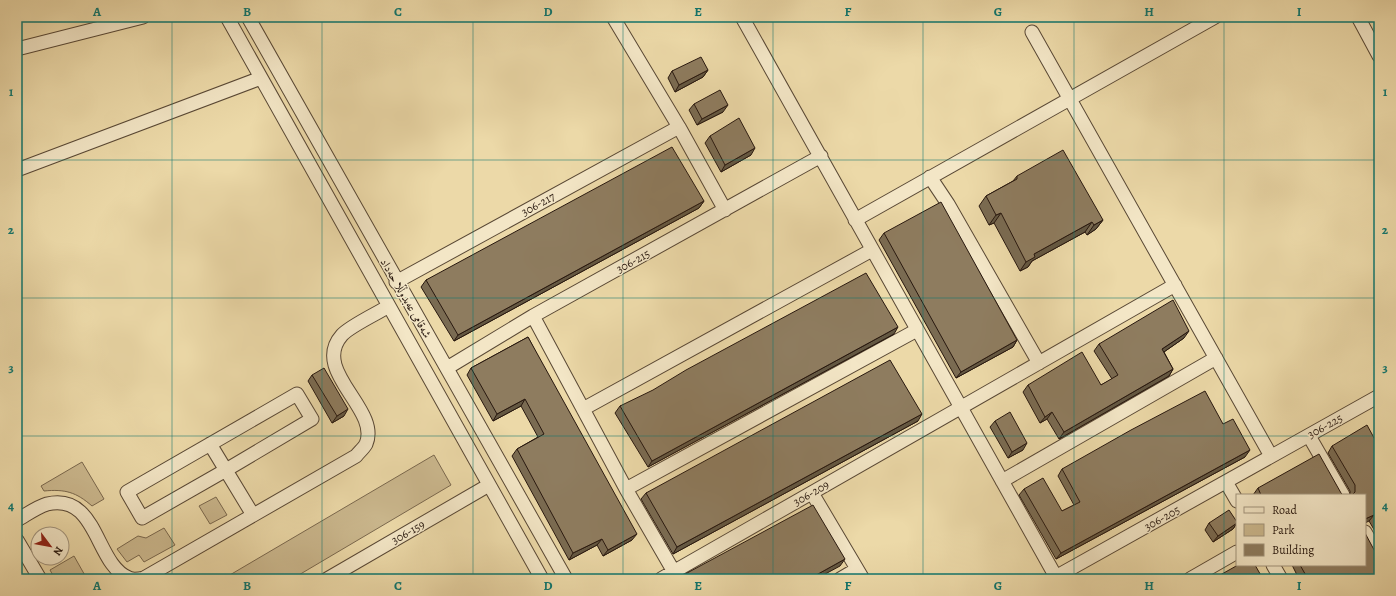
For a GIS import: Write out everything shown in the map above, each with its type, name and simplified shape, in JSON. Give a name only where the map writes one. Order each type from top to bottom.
[{"type":"street","points":[[17,49],[144,17]]},
{"type":"street","name":"شەقامی عەبدوڵڵا حەداد","points":[[228,17],[541,579]]},
{"type":"street","name":"شەقامی عەبدوڵڵا حەداد","points":[[248,17],[396,282],[447,368],[481,431],[566,579]]},
{"type":"street","points":[[613,17],[679,127],[725,210]]},
{"type":"street","points":[[742,17],[1002,481],[1054,578]]},
{"type":"street","points":[[855,220],[1215,17]]},
{"type":"street","points":[[1358,17],[1379,56]]},
{"type":"street","points":[[1032,32],[1271,456]]},
{"type":"street","points":[[17,170],[261,78]]},
{"type":"street","name":"306-217","points":[[396,282],[679,127]]},
{"type":"street","name":"306-215","points":[[447,368],[533,316],[821,156]]},
{"type":"street","points":[[930,177],[948,204],[1039,363]]},
{"type":"street","points":[[583,409],[872,250]]},
{"type":"street","name":"306-209","points":[[661,579],[1175,285]]},
{"type":"street","points":[[17,520],[46,504],[61,502],[77,508],[86,518],[116,569],[130,579],[144,578],[356,456],[366,444],[367,424],[338,374],[334,358],[336,343],[342,334],[389,306]]},
{"type":"street","points":[[533,316],[626,489],[674,572]]},
{"type":"street","points":[[626,489],[917,330]]},
{"type":"street","points":[[1002,481],[1216,358]]},
{"type":"street","points":[[297,394],[312,419],[142,518],[127,492],[210,444],[297,394]]},
{"type":"street","name":"306-225","points":[[1271,456],[1379,396]]},
{"type":"street","points":[[464,440],[481,431]]},
{"type":"street","points":[[1308,436],[1342,494]]},
{"type":"street","points":[[210,444],[253,515]]},
{"type":"street","name":"306-205","points":[[1054,578],[1271,456]]},
{"type":"street","points":[[1226,482],[1236,499]]},
{"type":"street","name":"306-159","points":[[327,579],[489,485]]},
{"type":"street","points":[[812,493],[860,574],[840,579]]},
{"type":"street","points":[[1366,534],[1379,556]]},
{"type":"street","points":[[18,546],[40,579]]},
{"type":"street","points":[[1190,579],[1236,553]]},
{"type":"street","points":[[1274,566],[1281,579]]},
{"type":"green space","points":[[434,455],[451,485],[292,579],[223,579]]},
{"type":"green space","points":[[82,462],[104,499],[92,506],[81,497],[70,492],[44,491],[41,486]]},
{"type":"green space","points":[[216,497],[227,515],[210,524],[199,506]]},
{"type":"green space","points":[[164,528],[175,545],[144,562],[139,555],[127,562],[117,549],[138,536],[146,538]]},
{"type":"green space","points":[[74,556],[87,579],[55,579],[50,570],[57,566],[70,566],[70,558]]},
{"type":"building","points":[[701,57],[708,70],[679,85],[672,71]]},
{"type":"building","points":[[720,90],[728,105],[702,119],[694,104]]},
{"type":"building","points":[[739,118],[755,148],[725,165],[710,136]]},
{"type":"building","points":[[672,147],[704,201],[458,335],[426,280]]},
{"type":"building","points":[[1063,150],[1103,220],[1094,225],[1092,222],[1034,254],[1035,257],[1026,262],[1001,213],[996,215],[986,196],[1017,179],[1017,176]]},
{"type":"building","points":[[941,202],[1017,340],[961,372],[884,233]]},
{"type":"building","points":[[866,273],[898,327],[652,461],[620,406],[653,390],[686,370]]},
{"type":"building","points":[[1173,300],[1189,331],[1162,349],[1173,369],[1064,432],[1052,412],[1045,417],[1028,385],[1082,352],[1101,385],[1118,375],[1099,344]]},
{"type":"building","points":[[528,337],[637,534],[608,550],[602,539],[573,553],[517,449],[544,434],[525,399],[497,414],[471,368]]},
{"type":"building","points":[[890,360],[922,414],[677,547],[646,493]]},
{"type":"building","points":[[324,368],[348,409],[337,416],[312,375]]},
{"type":"building","points":[[1205,391],[1223,424],[1233,419],[1250,450],[1061,553],[1024,489],[1043,478],[1062,511],[1080,502],[1062,469]]},
{"type":"building","points":[[1010,412],[1027,443],[1012,452],[995,421]]},
{"type":"building","points":[[1367,425],[1379,447],[1379,524],[1374,515],[1366,519],[1366,494],[1353,494],[1355,492],[1355,485],[1332,446]]},
{"type":"building","points":[[1319,454],[1342,494],[1261,494],[1258,488]]},
{"type":"building","points":[[813,505],[845,559],[809,579],[676,579]]},
{"type":"building","points":[[1229,510],[1236,520],[1236,524],[1218,536],[1209,523]]},
{"type":"building","points":[[1366,535],[1379,559],[1379,579],[1308,579],[1301,566],[1366,566]]},
{"type":"building","points":[[1236,566],[1256,566],[1263,579],[1213,579]]},
{"type":"building","points":[[17,573],[21,579],[17,579]]}]
